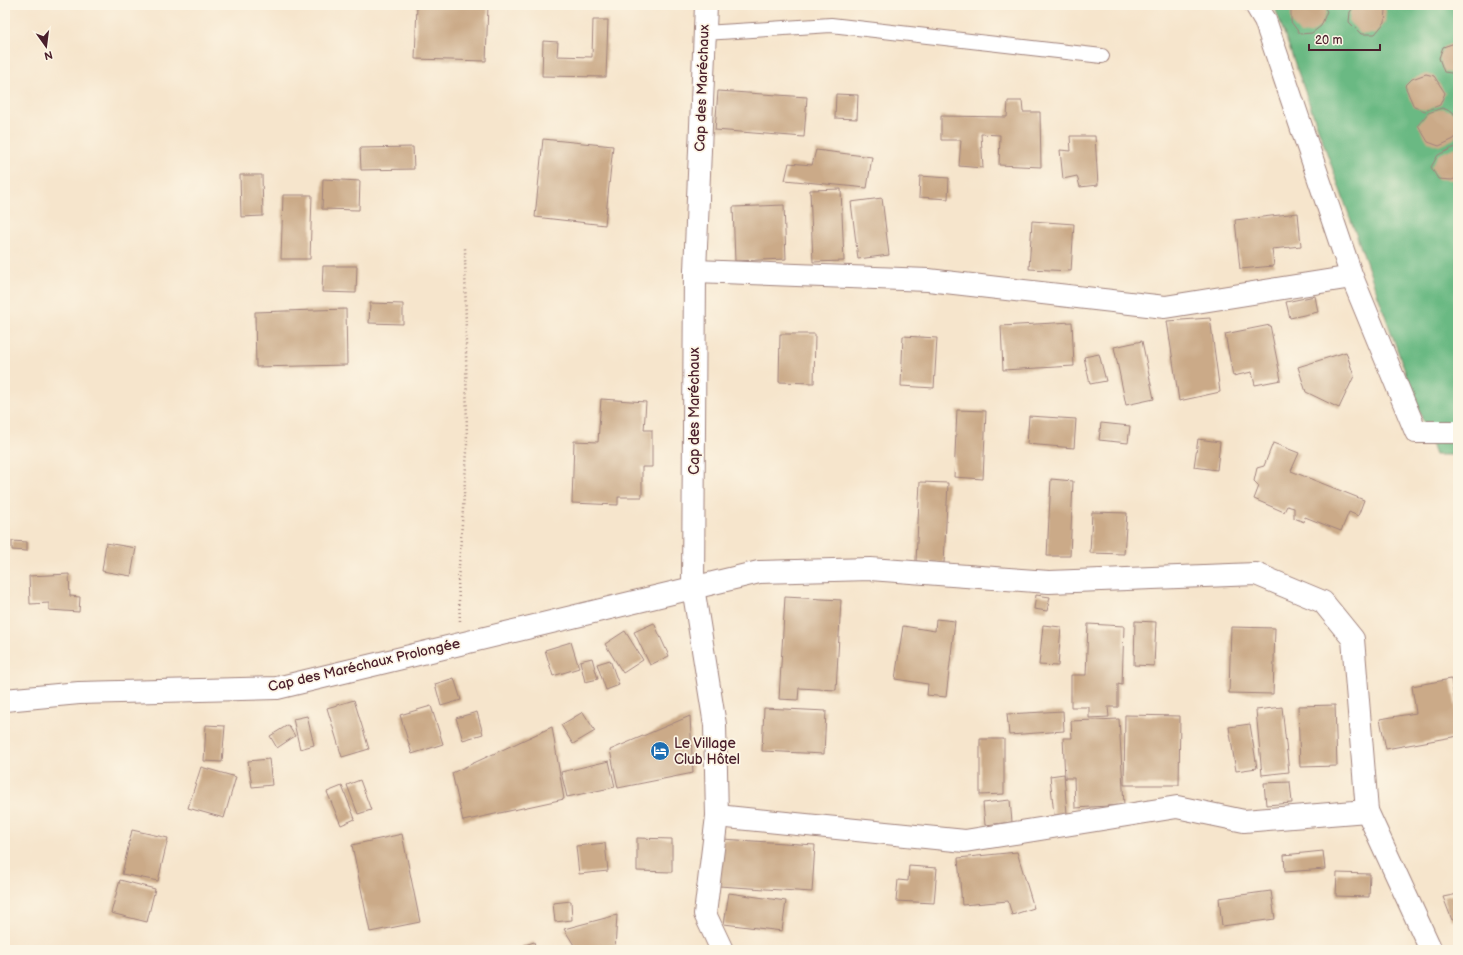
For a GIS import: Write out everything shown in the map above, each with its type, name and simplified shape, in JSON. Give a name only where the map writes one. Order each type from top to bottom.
[{"type":"street","name":"Cap des Maréchaux","points":[[706,5],[695,271],[693,587],[715,725],[717,816],[705,914],[722,950]]},
{"type":"street","points":[[1256,5],[1265,20],[1352,277],[1416,432],[1458,432]]},
{"type":"street","points":[[695,271],[928,280],[1165,307],[1352,277]]},
{"type":"street","name":"Cap des Maréchaux Prolongée","points":[[5,700],[79,692],[277,688],[758,572],[870,569],[1049,582],[1256,574],[1323,602],[1353,639],[1367,811]]},
{"type":"street","points":[[717,816],[965,841],[1177,807],[1244,822],[1367,811],[1431,950]]},
{"type":"lane","points":[[704,33],[831,25],[1102,56]]},
{"type":"path","points":[[461,643],[458,581],[467,451],[465,246]]},
{"type":"green space","points":[[1274,5],[1458,5],[1458,455],[1435,455]]},
{"type":"building","points":[[417,5],[488,5],[486,61],[415,59]]},
{"type":"building","points":[[1298,5],[1322,5],[1327,11],[1321,26],[1312,33],[1300,34],[1291,22],[1291,8]]},
{"type":"building","points":[[1355,5],[1380,5],[1386,10],[1385,22],[1375,34],[1361,34],[1349,22],[1350,12]]},
{"type":"building","points":[[593,20],[608,20],[606,77],[542,76],[543,41],[558,42],[557,56],[592,57]]},
{"type":"building","points":[[1458,42],[1458,74],[1444,72],[1439,58],[1443,47]]},
{"type":"building","points":[[1426,74],[1434,76],[1445,93],[1440,105],[1425,111],[1414,107],[1405,86],[1412,79]]},
{"type":"building","points":[[718,91],[807,97],[804,137],[715,130]]},
{"type":"building","points":[[836,94],[858,95],[857,119],[835,118]]},
{"type":"building","points":[[1008,101],[1022,101],[1023,112],[1040,112],[1041,167],[999,165],[1000,135],[981,134],[983,168],[959,166],[961,140],[941,140],[941,116],[1007,117]]},
{"type":"building","points":[[1442,108],[1453,112],[1458,123],[1458,133],[1454,139],[1439,146],[1428,142],[1418,125],[1428,113]]},
{"type":"building","points":[[1070,136],[1095,136],[1098,185],[1080,187],[1077,176],[1063,179],[1060,150],[1071,151]]},
{"type":"building","points":[[543,139],[613,146],[605,225],[535,217]]},
{"type":"building","points":[[413,147],[414,169],[361,170],[360,148]]},
{"type":"building","points":[[1455,147],[1458,148],[1458,177],[1452,180],[1438,179],[1431,167],[1438,155]]},
{"type":"building","points":[[816,150],[872,157],[867,188],[785,180],[789,163],[812,165]]},
{"type":"building","points":[[240,175],[262,175],[263,216],[241,217]]},
{"type":"building","points":[[920,176],[949,178],[948,199],[919,197]]},
{"type":"building","points":[[323,179],[360,181],[359,210],[322,209]]},
{"type":"building","points":[[841,189],[844,261],[813,262],[810,190]]},
{"type":"building","points":[[283,195],[312,195],[310,259],[281,259]]},
{"type":"building","points":[[882,198],[889,255],[858,259],[851,202]]},
{"type":"building","points":[[784,205],[786,259],[735,261],[733,207]]},
{"type":"building","points":[[1298,213],[1301,246],[1272,249],[1274,266],[1240,269],[1235,220]]},
{"type":"building","points":[[1032,221],[1074,224],[1071,271],[1029,269]]},
{"type":"building","points":[[323,266],[357,266],[356,293],[322,292]]},
{"type":"building","points":[[1315,296],[1318,312],[1290,318],[1286,302]]},
{"type":"building","points":[[370,303],[403,304],[403,324],[369,323]]},
{"type":"building","points":[[346,309],[347,365],[256,367],[255,312]]},
{"type":"building","points":[[1210,318],[1220,392],[1179,401],[1167,321]]},
{"type":"building","points":[[1072,322],[1074,366],[1003,370],[1001,326]]},
{"type":"building","points":[[1270,325],[1281,380],[1255,385],[1252,372],[1233,376],[1225,334]]},
{"type":"building","points":[[780,334],[815,334],[814,383],[779,382]]},
{"type":"building","points":[[903,336],[937,338],[934,388],[901,386]]},
{"type":"building","points":[[1142,341],[1154,399],[1126,405],[1114,347]]},
{"type":"building","points":[[1346,352],[1354,376],[1339,408],[1306,392],[1298,367]]},
{"type":"building","points":[[1099,354],[1106,381],[1090,384],[1084,357]]},
{"type":"building","points":[[601,399],[646,402],[644,430],[652,430],[652,467],[642,467],[642,497],[618,497],[618,505],[572,503],[574,441],[598,442]]},
{"type":"building","points":[[957,410],[986,411],[983,479],[954,477]]},
{"type":"building","points":[[1029,416],[1076,419],[1074,448],[1027,444]]},
{"type":"building","points":[[1101,423],[1130,426],[1128,443],[1099,440]]},
{"type":"building","points":[[1198,439],[1220,442],[1217,470],[1194,467]]},
{"type":"building","points":[[1273,443],[1299,453],[1291,471],[1364,500],[1358,516],[1349,512],[1341,531],[1305,517],[1304,522],[1294,518],[1294,508],[1287,506],[1284,512],[1254,499],[1259,486],[1254,481],[1257,468],[1264,466]]},
{"type":"building","points":[[1051,479],[1073,481],[1070,556],[1047,556]]},
{"type":"building","points":[[920,482],[948,483],[944,563],[916,561]]},
{"type":"building","points":[[1092,512],[1127,513],[1124,554],[1090,553]]},
{"type":"building","points":[[12,541],[27,542],[27,551],[12,550]]},
{"type":"building","points":[[106,543],[136,548],[131,576],[102,571]]},
{"type":"building","points":[[69,574],[70,596],[80,597],[79,612],[49,610],[49,603],[30,604],[29,576]]},
{"type":"building","points":[[1036,595],[1050,597],[1047,611],[1034,609]]},
{"type":"building","points":[[785,597],[841,600],[836,690],[799,688],[798,700],[779,699]]},
{"type":"building","points":[[936,619],[955,621],[946,697],[927,695],[928,684],[895,679],[903,626],[935,631]]},
{"type":"building","points":[[1135,621],[1156,622],[1154,666],[1134,665]]},
{"type":"building","points":[[654,623],[669,656],[650,665],[634,632]]},
{"type":"building","points":[[1088,624],[1124,626],[1122,685],[1118,684],[1118,707],[1108,707],[1109,717],[1089,718],[1089,707],[1071,707],[1071,675],[1086,675]]},
{"type":"building","points":[[1043,625],[1061,627],[1058,666],[1039,665]]},
{"type":"building","points":[[1231,627],[1275,628],[1273,694],[1229,693]]},
{"type":"building","points":[[625,631],[643,660],[623,673],[605,644]]},
{"type":"building","points":[[571,642],[579,668],[553,676],[545,650]]},
{"type":"building","points":[[592,658],[598,679],[585,682],[580,661]]},
{"type":"building","points":[[610,660],[619,685],[606,690],[597,664]]},
{"type":"building","points":[[454,678],[461,700],[441,706],[435,684]]},
{"type":"building","points":[[1451,679],[1458,721],[1458,736],[1386,749],[1380,719],[1416,713],[1412,686]]},
{"type":"building","points":[[354,700],[369,749],[342,757],[327,708]]},
{"type":"building","points":[[1335,705],[1337,766],[1300,767],[1298,706]]},
{"type":"building","points":[[431,706],[443,744],[412,754],[400,715]]},
{"type":"building","points":[[1282,707],[1289,772],[1262,775],[1256,710]]},
{"type":"building","points":[[764,708],[826,711],[824,754],[762,751]]},
{"type":"building","points":[[1063,711],[1064,731],[1009,735],[1007,714]]},
{"type":"building","points":[[477,712],[483,734],[463,740],[456,718]]},
{"type":"building","points":[[583,712],[595,731],[573,744],[561,725]]},
{"type":"building","points":[[1125,715],[1180,716],[1179,785],[1124,785]]},
{"type":"building","points":[[307,716],[314,745],[300,749],[293,719]]},
{"type":"building","points":[[690,716],[693,773],[618,788],[610,750]]},
{"type":"building","points":[[1119,719],[1124,805],[1075,808],[1074,778],[1065,778],[1063,738],[1072,738],[1071,721]]},
{"type":"building","points":[[1250,724],[1257,768],[1236,771],[1229,727]]},
{"type":"building","points":[[206,725],[225,726],[222,762],[204,761]]},
{"type":"building","points":[[288,725],[295,736],[277,748],[270,736]]},
{"type":"building","points":[[552,727],[564,799],[463,821],[452,773]]},
{"type":"building","points":[[980,739],[1004,739],[1004,794],[980,795]]},
{"type":"building","points":[[269,759],[272,785],[252,787],[248,761]]},
{"type":"building","points":[[609,761],[615,787],[567,797],[561,772]]},
{"type":"building","points":[[201,767],[236,777],[224,818],[188,808]]},
{"type":"building","points":[[1064,774],[1067,814],[1054,815],[1050,776]]},
{"type":"building","points":[[360,780],[371,810],[358,814],[347,785]]},
{"type":"building","points":[[1290,782],[1292,803],[1266,805],[1264,783]]},
{"type":"building","points":[[342,786],[355,819],[341,825],[327,792]]},
{"type":"building","points":[[1010,800],[1012,822],[985,825],[983,803]]},
{"type":"building","points":[[132,830],[168,838],[158,881],[122,874]]},
{"type":"building","points":[[402,834],[420,922],[370,932],[352,845]]},
{"type":"building","points":[[637,838],[672,839],[672,872],[637,871]]},
{"type":"building","points":[[722,839],[815,845],[812,892],[719,886]]},
{"type":"building","points":[[605,843],[608,871],[579,874],[576,846]]},
{"type":"building","points":[[1323,851],[1325,869],[1285,872],[1284,855]]},
{"type":"building","points":[[1017,852],[1034,908],[1012,915],[1008,901],[962,905],[958,858]]},
{"type":"building","points":[[909,866],[937,868],[934,903],[896,901],[898,880],[908,881]]},
{"type":"building","points":[[1337,873],[1370,874],[1369,897],[1336,896]]},
{"type":"building","points":[[120,880],[155,889],[147,922],[111,913]]},
{"type":"building","points":[[1271,891],[1275,919],[1222,926],[1219,898]]},
{"type":"building","points":[[729,893],[786,901],[782,931],[724,924]]},
{"type":"building","points":[[1458,894],[1458,918],[1452,920],[1443,897]]},
{"type":"building","points":[[571,901],[572,920],[555,922],[553,903]]},
{"type":"building","points":[[617,915],[615,950],[577,950],[564,929]]},
{"type":"building","points":[[534,942],[536,950],[523,950],[522,946]]},
{"type":"place","name":"Le Village Club Hôtel","points":[[660,751]]}]
